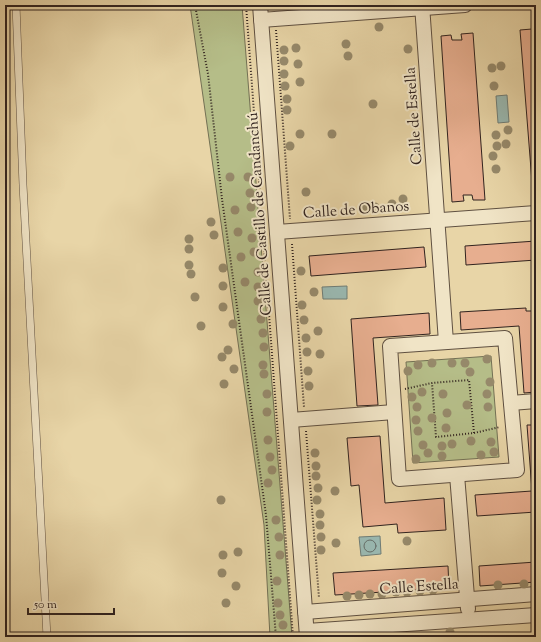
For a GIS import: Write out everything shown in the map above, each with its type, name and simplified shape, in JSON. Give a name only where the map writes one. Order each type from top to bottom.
[{"type":"street","name":"Calle de Castillo de Candanchú","points":[[260,5],[307,634]]},
{"type":"street","points":[[261,20],[465,5]]},
{"type":"street","name":"Calle de Estella","points":[[422,7],[438,220]]},
{"type":"street","name":"Calle de Obanos","points":[[277,232],[536,213]]},
{"type":"street","points":[[438,220],[446,342]]},
{"type":"street","points":[[505,338],[511,403],[517,470],[399,479],[390,346],[505,338]]},
{"type":"street","points":[[511,403],[536,402]]},
{"type":"street","points":[[291,420],[394,412]]},
{"type":"street","points":[[457,475],[469,623]]},
{"type":"street","name":"Calle Estella","points":[[305,612],[536,594]]},
{"type":"street","points":[[307,634],[469,623],[536,615]]},
{"type":"lane","points":[[16,5],[23,185],[47,637]]},
{"type":"path","points":[[195,5],[208,74],[222,199],[266,515],[276,637]]},
{"type":"path","points":[[246,5],[293,637]]},
{"type":"path","points":[[276,27],[290,221]]},
{"type":"path","points":[[292,249],[304,408]]},
{"type":"path","points":[[402,389],[432,383],[469,380],[474,433]]},
{"type":"path","points":[[432,383],[436,437],[474,433],[501,427]]},
{"type":"path","points":[[306,428],[318,586]]},
{"type":"green space","points":[[190,5],[242,5],[292,637],[270,637],[264,525]]},
{"type":"green space","points":[[491,356],[499,457],[413,463],[406,362]]},
{"type":"water","points":[[507,95],[509,122],[498,123],[496,96]]},
{"type":"water","points":[[347,286],[347,299],[323,299],[322,287]]},
{"type":"water","points":[[380,536],[381,554],[361,556],[359,537]]},
{"type":"building","points":[[532,29],[533,34],[536,34],[536,195],[533,195],[520,30]]},
{"type":"building","points":[[473,33],[485,200],[473,200],[472,195],[463,195],[464,201],[452,202],[441,36],[451,35],[452,40],[462,40],[461,34]]},
{"type":"building","points":[[536,241],[536,260],[466,265],[465,246]]},
{"type":"building","points":[[424,247],[426,267],[311,276],[309,256]]},
{"type":"building","points":[[526,308],[526,311],[533,311],[534,325],[536,325],[536,392],[524,393],[519,326],[461,330],[460,312]]},
{"type":"building","points":[[429,313],[430,334],[373,338],[378,405],[357,406],[351,319]]},
{"type":"building","points":[[527,425],[536,425],[536,512],[477,516],[475,495],[532,491]]},
{"type":"building","points":[[380,436],[385,503],[444,498],[446,530],[398,533],[397,524],[363,527],[359,485],[351,486],[347,438]]},
{"type":"building","points":[[536,562],[536,582],[480,586],[479,566]]},
{"type":"building","points":[[448,566],[449,588],[335,595],[333,573]]}]
